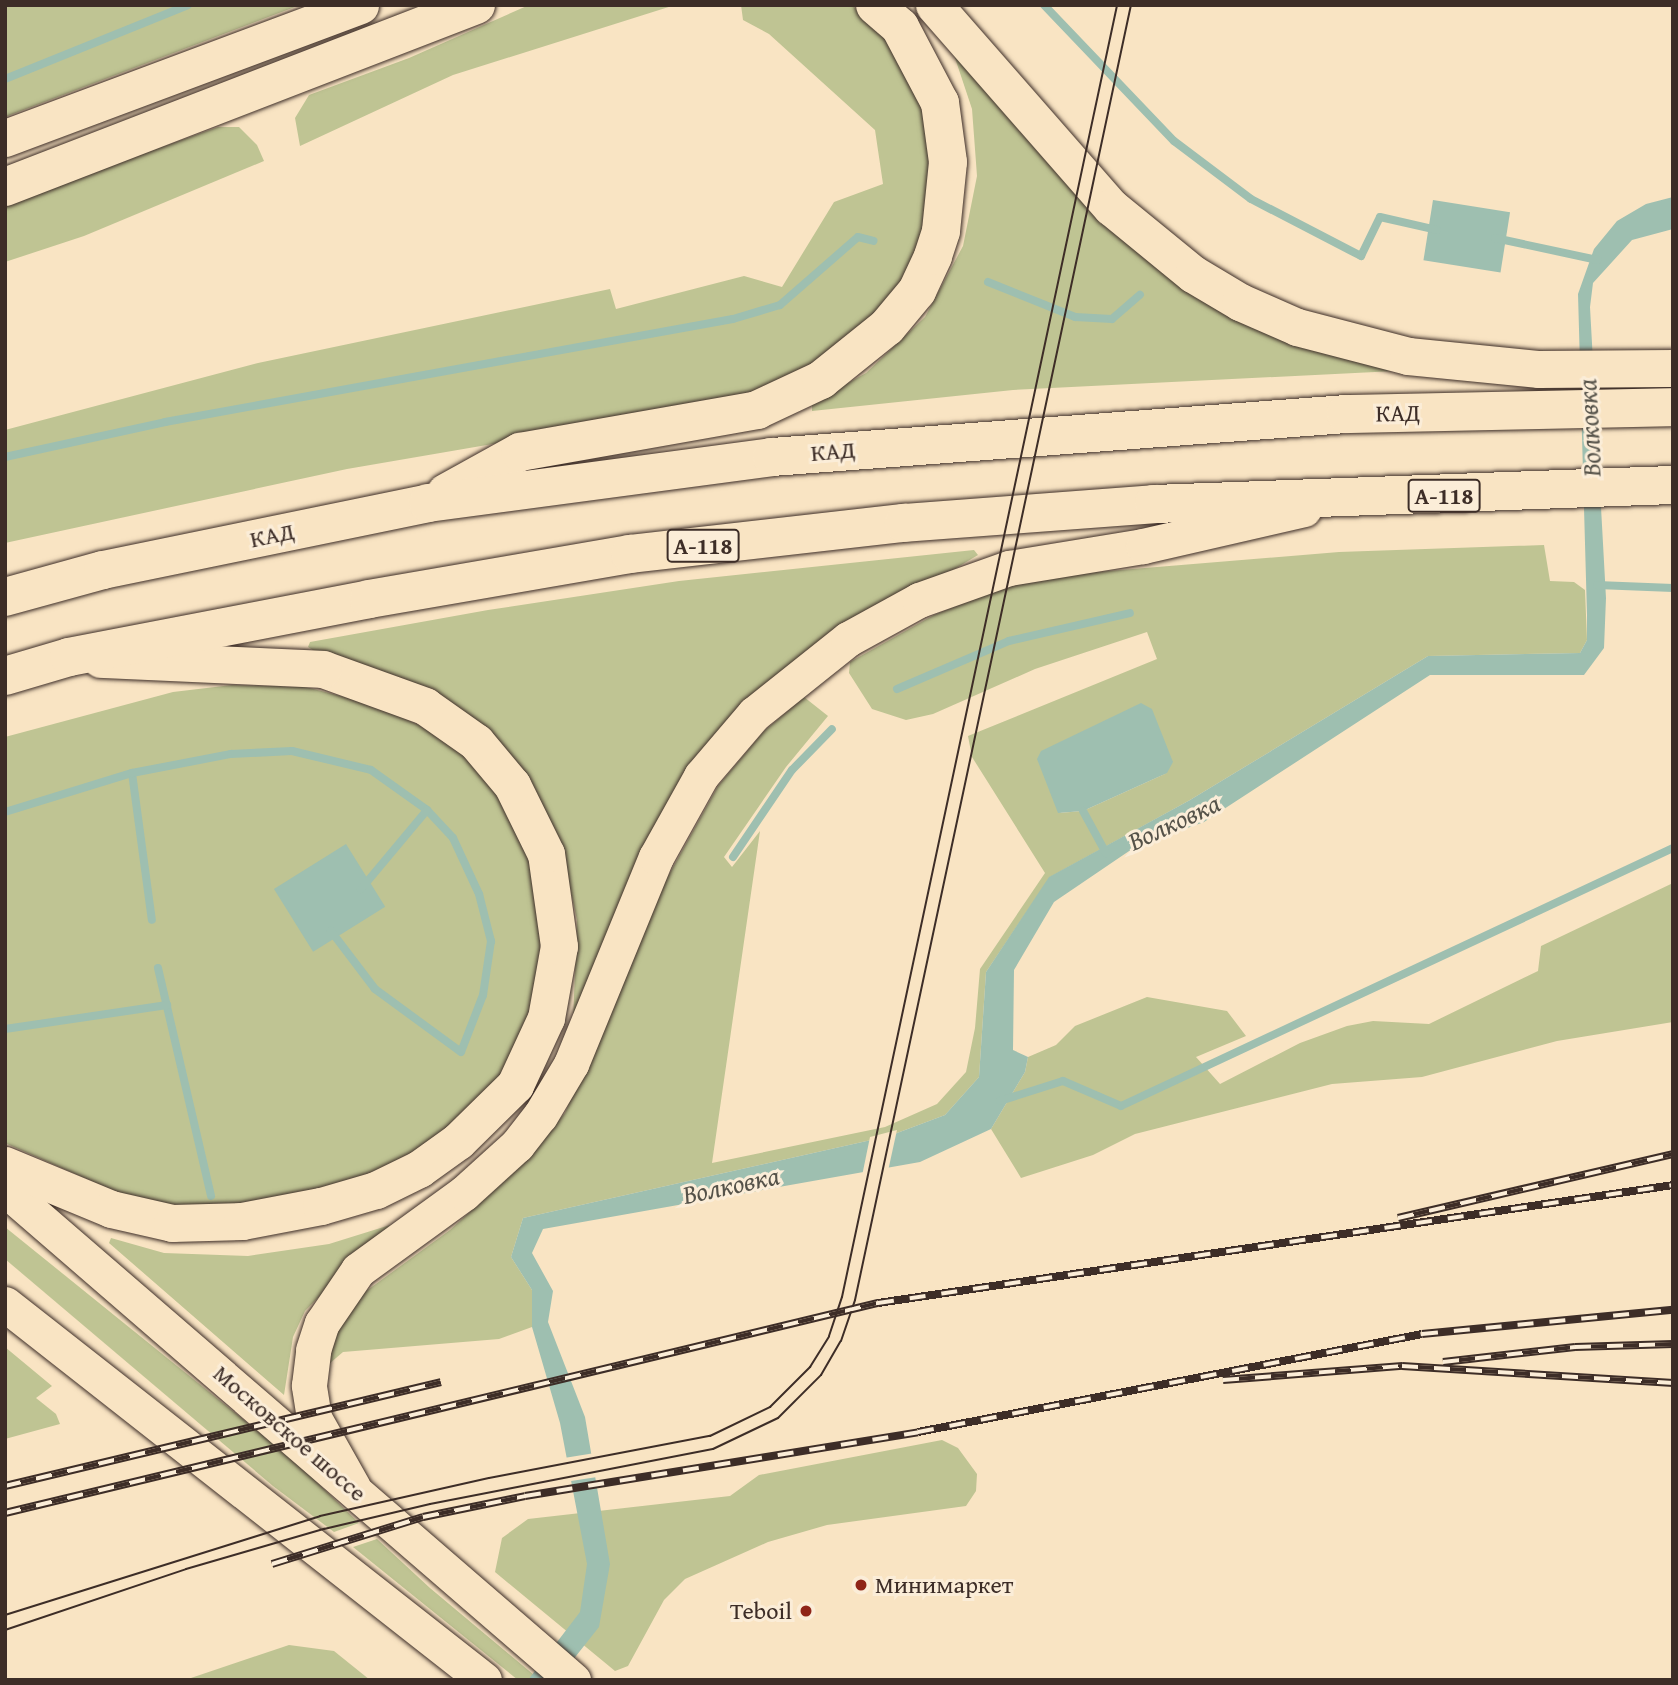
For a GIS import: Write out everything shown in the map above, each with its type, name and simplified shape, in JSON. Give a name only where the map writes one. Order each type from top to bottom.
[{"type":"highway","points":[[5,138],[360,5]]},
{"type":"highway","points":[[5,187],[476,5]]},
{"type":"highway","points":[[428,503],[520,452],[757,410],[821,380],[887,327],[917,290],[933,257],[941,231],[948,162],[947,134],[936,93],[901,27],[876,5]]},
{"type":"highway","points":[[934,5],[1111,207],[1205,281],[1297,327],[1408,356],[1539,369],[1663,368]]},
{"type":"highway","name":"КАД","points":[[5,597],[103,570],[428,503],[772,457],[938,441],[1346,414],[1540,412],[1664,407]]},
{"type":"highway","name":"А-118","points":[[5,676],[69,657],[630,554],[904,523],[1153,504],[1544,493],[1666,485]]},
{"type":"highway","points":[[5,1165],[111,1209],[172,1223],[278,1217],[376,1190],[419,1170],[458,1141],[515,1085],[546,1018],[559,946],[547,854],[534,821],[512,785],[476,742],[425,706],[323,669],[69,657]]},
{"type":"main road","points":[[353,1487],[314,1418],[309,1385],[313,1350],[322,1323],[358,1270],[464,1193],[517,1145],[540,1116],[571,1064],[656,857],[701,776],[754,714],[848,639],[919,600],[1009,568],[1143,547],[1345,499]]},
{"type":"main road","name":"Московское шоссе","points":[[5,1189],[353,1487],[573,1680]]},
{"type":"main road","points":[[6,1306],[479,1675]]},
{"type":"green space","points":[[5,5],[300,5],[5,117]]},
{"type":"green space","points":[[529,5],[675,5],[453,75],[300,146],[295,118],[309,95],[409,58]]},
{"type":"green space","points":[[741,5],[854,7],[890,43],[918,96],[934,159],[922,251],[883,317],[792,383],[586,428],[347,469],[5,543],[5,430],[258,363],[610,289],[616,309],[744,276],[782,287],[834,202],[883,184],[875,130],[769,34],[743,20]]},
{"type":"green space","points":[[951,46],[1098,204],[1395,371],[1013,390],[812,411],[812,403],[866,373],[925,317],[963,246],[977,176],[972,109]]},
{"type":"green space","points":[[218,127],[239,127],[257,145],[264,161],[84,236],[5,262],[5,203]]},
{"type":"green space","points":[[1544,545],[1550,581],[1574,582],[1585,590],[1587,640],[1580,653],[1428,656],[1190,800],[1050,877],[986,972],[979,1077],[945,1115],[889,1136],[523,1218],[511,1257],[532,1290],[532,1327],[499,1339],[343,1352],[329,1364],[338,1326],[358,1297],[450,1230],[516,1170],[565,1113],[646,916],[718,786],[763,732],[804,697],[828,716],[786,767],[724,857],[732,867],[760,831],[712,1163],[885,1127],[937,1104],[966,1072],[975,1028],[980,969],[1045,873],[972,757],[968,736],[1157,659],[1147,632],[1035,669],[933,714],[906,720],[872,709],[849,673],[850,662],[934,615],[995,590],[1048,576],[1339,552]],"holes":[[[1167,773],[1083,811],[1059,813]]]},
{"type":"green space","points":[[974,550],[978,555],[774,677],[573,1022],[577,920],[565,865],[523,780],[308,647],[310,642],[488,610],[679,581]]},
{"type":"green space","points":[[232,685],[306,687],[375,705],[432,731],[473,763],[505,803],[526,844],[544,907],[535,1017],[481,1109],[385,1173],[291,1201],[155,1209],[5,1143],[5,737],[173,692]]},
{"type":"green space","points":[[1673,883],[1673,1022],[1557,1041],[1422,1077],[1332,1084],[1135,1134],[1093,1155],[1021,1178],[991,1129],[1025,1072],[1028,1057],[1056,1045],[1075,1026],[1147,997],[1227,1011],[1246,1036],[1196,1057],[1220,1084],[1300,1043],[1347,1026],[1373,1021],[1429,1024],[1538,971],[1541,946]]},
{"type":"green space","points":[[390,1225],[305,1311],[293,1337],[284,1395],[109,1243],[111,1238],[164,1253],[248,1256],[329,1244]]},
{"type":"green space","points":[[5,1227],[296,1462],[359,1523],[334,1532],[273,1486],[5,1259]]},
{"type":"green space","points":[[5,1347],[52,1386],[36,1398],[56,1414],[60,1424],[5,1439]]},
{"type":"green space","points":[[942,1440],[958,1448],[977,1474],[976,1491],[966,1506],[827,1525],[768,1542],[685,1579],[664,1600],[628,1666],[615,1671],[495,1572],[502,1538],[528,1519],[730,1496],[759,1475]]},
{"type":"green space","points":[[377,1539],[430,1588],[540,1680],[518,1680],[353,1547]]},
{"type":"green space","points":[[289,1645],[334,1651],[370,1680],[185,1680]]},
{"type":"water","name":"Волковка","points":[[1673,197],[1673,229],[1632,240],[1593,283],[1590,307],[1606,598],[1604,648],[1584,675],[1430,675],[1204,822],[1135,847],[1054,902],[1014,970],[1013,1050],[1028,1057],[1025,1072],[991,1129],[920,1162],[543,1229],[532,1253],[553,1291],[548,1322],[585,1417],[610,1564],[599,1627],[557,1680],[528,1680],[580,1612],[587,1564],[560,1423],[532,1327],[532,1290],[511,1257],[523,1218],[889,1136],[945,1115],[979,1077],[986,972],[1049,877],[1190,800],[1428,656],[1580,653],[1587,640],[1587,615],[1578,294],[1594,249],[1617,221],[1646,204]]},
{"type":"water","points":[[1433,200],[1510,212],[1500,272],[1423,260]]},
{"type":"water","points":[[1141,703],[1152,709],[1173,762],[1167,773],[1083,811],[1058,813],[1037,759],[1041,751]]},
{"type":"water","points":[[346,844],[385,907],[313,952],[274,889]]},
{"type":"pier","points":[[897,1130],[888,1171],[862,1176],[870,1137]]},
{"type":"pier","points":[[595,1453],[599,1477],[566,1482],[562,1458]]},
{"type":"waterway","points":[[5,79],[188,5]]},
{"type":"waterway","points":[[1044,5],[1174,141],[1251,199],[1361,256],[1380,217],[1437,230]]},
{"type":"waterway","points":[[5,457],[165,422],[733,319],[780,305],[858,237],[874,241]]},
{"type":"waterway","points":[[1495,238],[1598,260]]},
{"type":"waterway","points":[[988,282],[1075,317],[1112,319],[1140,295]]},
{"type":"waterway","points":[[1597,585],[1673,588]]},
{"type":"waterway","points":[[897,689],[1009,641],[1130,613]]},
{"type":"waterway","points":[[733,857],[792,770],[832,729]]},
{"type":"waterway","points":[[5,812],[132,773],[231,754],[292,751],[371,770],[427,810],[453,838],[479,894],[491,941],[483,995],[461,1052],[375,989],[331,931]]},
{"type":"waterway","points":[[132,773],[152,920]]},
{"type":"waterway","points":[[361,889],[427,810]]},
{"type":"waterway","points":[[1083,811],[1106,853]]},
{"type":"waterway","points":[[1000,1101],[1063,1081],[1121,1106],[1673,848]]},
{"type":"waterway","points":[[158,968],[211,1196]]},
{"type":"waterway","points":[[5,1029],[167,1005]]},
{"type":"tram line","points":[[5,1615],[320,1516],[489,1478],[710,1436],[770,1407],[810,1367],[829,1336],[842,1297],[1117,5]]},
{"type":"tram line","points":[[5,1630],[186,1569],[324,1529],[430,1504],[713,1449],[778,1418],[821,1375],[841,1341],[855,1300],[1131,5]]},
{"type":"railway","points":[[1398,1218],[1673,1154]]},
{"type":"railway","points":[[5,1513],[878,1303],[1673,1185]]},
{"type":"railway","points":[[272,1564],[423,1517],[525,1496],[918,1432],[1422,1334],[1673,1310]]},
{"type":"railway","points":[[1443,1362],[1575,1347],[1673,1344]]},
{"type":"railway","points":[[1223,1380],[1402,1366],[1673,1383]]},
{"type":"railway","points":[[5,1486],[441,1382]]},
{"type":"place","name":"Минимаркет","points":[[861,1585]]},
{"type":"place","name":"Teboil","points":[[806,1611]]}]
